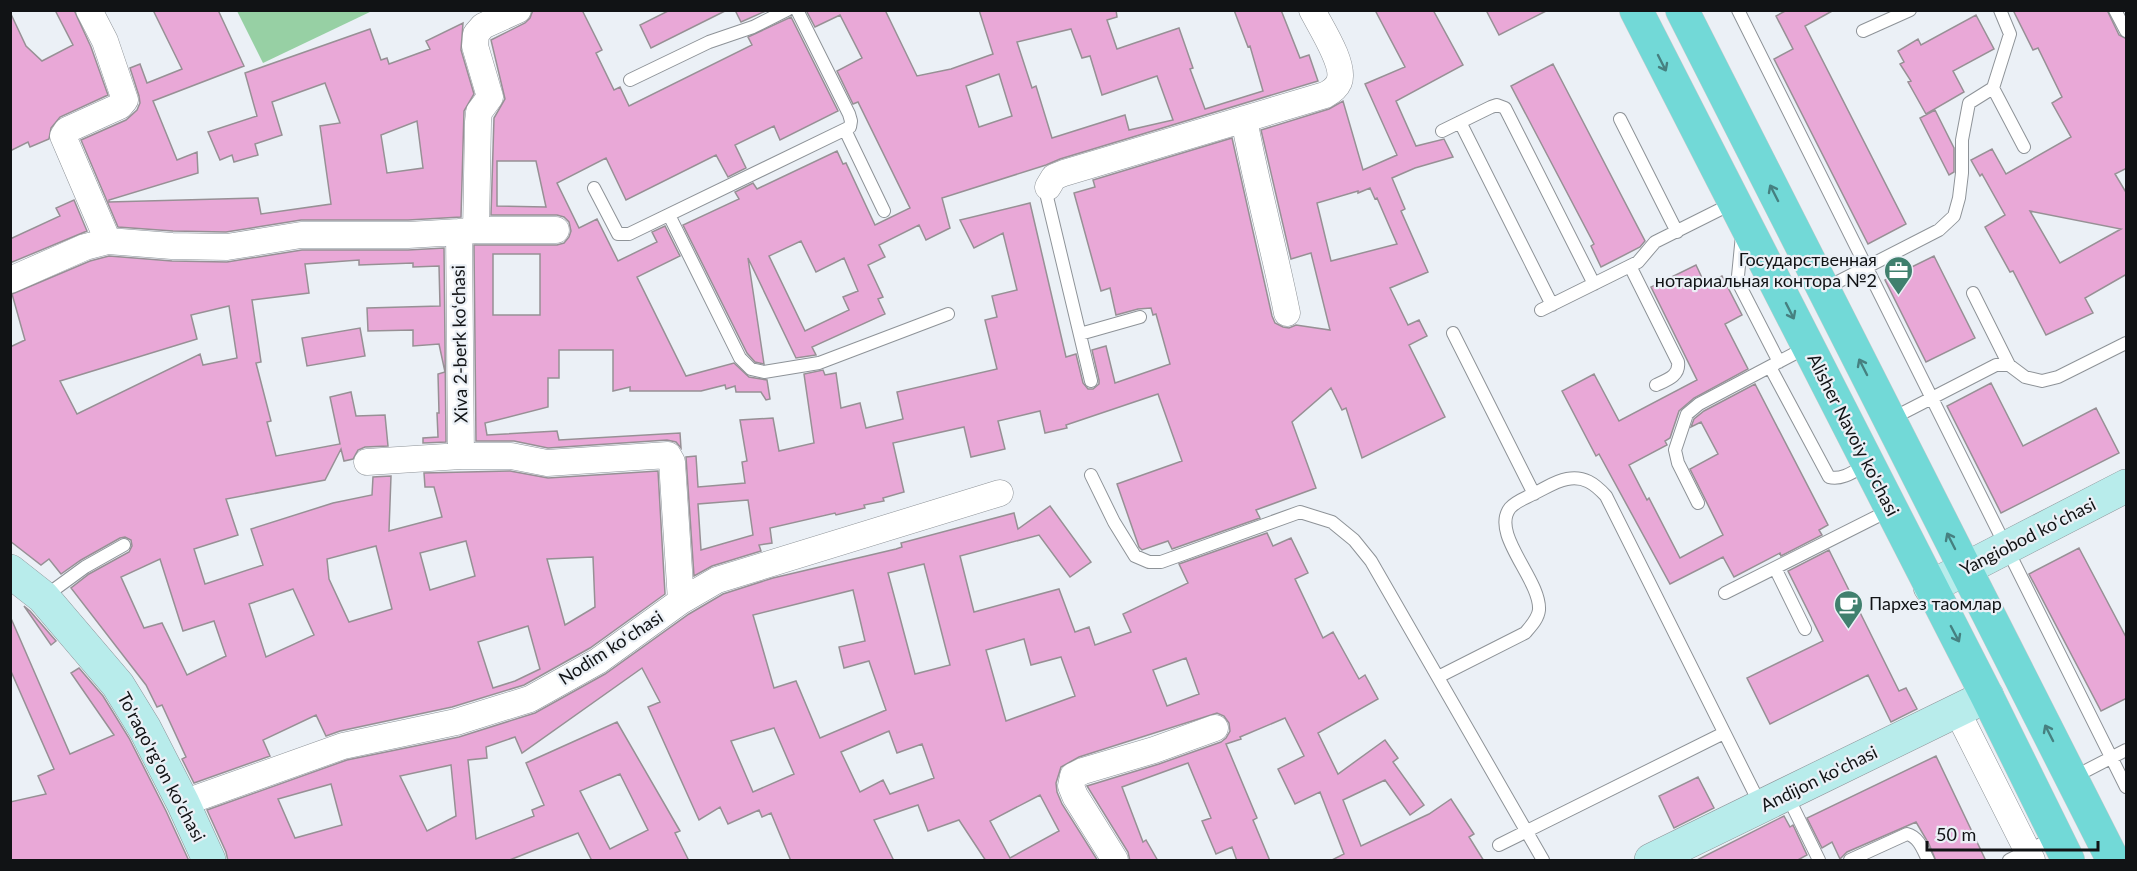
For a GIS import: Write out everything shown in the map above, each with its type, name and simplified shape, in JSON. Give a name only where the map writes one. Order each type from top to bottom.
[{"type":"main road","name":"Alisher Navoiy ko'chasi","points":[[1636,10],[1987,696],[2062,849]]},
{"type":"main road","points":[[1682,10],[2113,861]]},
{"type":"street","points":[[89,10],[105,41],[125,100],[120,106],[67,130],[63,136],[108,241]]},
{"type":"street","name":"Xiva 2-berk koʻchasi","points":[[461,456],[467,231],[479,112],[490,97],[475,46],[476,34],[483,26],[519,10]]},
{"type":"street","points":[[1048,187],[1054,177],[1064,173],[1325,95],[1334,90],[1341,73],[1312,10]]},
{"type":"street","points":[[1244,119],[1250,156],[1273,246],[1287,314]]},
{"type":"street","points":[[10,280],[85,248],[108,241],[227,247],[301,235],[556,230]]},
{"type":"street","points":[[367,462],[461,456],[511,456],[548,463],[668,455],[672,462],[681,602]]},
{"type":"street","name":"Yangiobod koʻchasi","points":[[1930,587],[2127,486]]},
{"type":"street","name":"Nodim koʻchasi","points":[[183,803],[343,746],[456,722],[530,699],[598,661],[681,602],[717,580],[1000,493]]},
{"type":"street","name":"To'raqo'rg'on ko'chasi","points":[[10,571],[44,597],[118,686],[145,729],[183,803],[209,861]]},
{"type":"street","name":"Andijon ko'chasi","points":[[1650,861],[1987,696]]},
{"type":"street","points":[[1957,711],[2023,857]]},
{"type":"street","points":[[1115,861],[1075,796],[1071,786],[1073,776],[1215,728]]},
{"type":"lane","points":[[630,80],[709,42],[753,27],[788,10]]},
{"type":"lane","points":[[594,188],[618,234],[629,234],[850,127],[849,114],[796,10]]},
{"type":"lane","points":[[1738,10],[2127,787]]},
{"type":"lane","points":[[1863,31],[1910,10]]},
{"type":"lane","points":[[1823,290],[1939,230],[1954,216],[1962,173],[1962,140],[1969,104],[1993,88],[2010,34],[2000,10]]},
{"type":"lane","points":[[2115,10],[2127,31]]},
{"type":"lane","points":[[1993,88],[2024,147]]},
{"type":"lane","points":[[1442,131],[1491,107],[1497,105],[1505,108],[1594,284]]},
{"type":"lane","points":[[1620,119],[1677,232]]},
{"type":"lane","points":[[1460,122],[1546,308],[1638,262],[1655,243],[1677,232],[1739,212],[1738,276],[1740,286],[1774,364],[1830,477],[1836,479],[1843,477],[1868,464]]},
{"type":"lane","points":[[845,130],[884,211]]},
{"type":"lane","points":[[1048,187],[1047,198],[1091,381]]},
{"type":"lane","points":[[669,214],[740,358],[751,369],[764,372],[819,363],[948,314]]},
{"type":"lane","points":[[1630,266],[1678,362],[1679,369],[1676,374],[1656,385]]},
{"type":"lane","points":[[1973,292],[2009,365],[2025,377],[2042,381],[2058,377],[2127,343]]},
{"type":"lane","points":[[1080,334],[1140,317]]},
{"type":"lane","points":[[1453,333],[1534,494]]},
{"type":"lane","points":[[1698,502],[1675,457],[1676,445],[1687,414],[1699,404],[1808,347]]},
{"type":"lane","points":[[1890,420],[1996,365],[2009,365]]},
{"type":"lane","points":[[1091,475],[1114,522],[1135,556],[1149,562],[1161,562],[1300,512],[1332,522],[1354,540],[1371,561],[1544,861]]},
{"type":"lane","points":[[1438,677],[1526,633],[1535,622],[1539,611],[1538,595],[1508,535],[1505,521],[1510,508],[1519,501],[1561,480],[1579,477],[1595,484],[1606,496],[1724,733],[1820,861]]},
{"type":"lane","points":[[1725,593],[1892,510]]},
{"type":"lane","points":[[44,597],[86,567],[124,545]]},
{"type":"lane","points":[[1775,568],[1805,629]]},
{"type":"lane","points":[[1499,845],[1724,733]]},
{"type":"lane","points":[[2072,778],[2127,750]]},
{"type":"lane","points":[[1850,861],[1907,834],[1914,836],[1918,841],[1928,861]]},
{"type":"lane","points":[[2023,857],[2062,849]]},
{"type":"green space","points":[[237,11],[372,11],[263,63]]},
{"type":"building","points":[[55,10],[74,10],[91,47],[108,95],[60,117],[51,128],[49,139],[30,147],[28,142],[10,151],[10,12],[26,46],[42,61],[73,45]]},
{"type":"building","points":[[153,10],[218,10],[244,66],[153,101],[177,160],[197,152],[198,173],[109,200],[109,202],[258,198],[261,214],[331,204],[320,126],[340,123],[325,83],[272,102],[282,135],[255,144],[258,155],[234,162],[232,155],[220,160],[208,132],[257,116],[245,73],[370,29],[381,60],[387,58],[389,64],[430,49],[426,41],[463,23],[461,50],[474,94],[464,111],[461,217],[408,220],[301,220],[226,232],[118,227],[81,140],[126,120],[137,110],[140,103],[139,96],[130,68],[140,64],[147,83],[182,69]],"holes":[[[417,121],[423,168],[387,173],[381,135]]]},
{"type":"building","points":[[533,10],[582,10],[602,50],[596,53],[614,90],[620,87],[629,106],[752,45],[748,37],[791,17],[838,111],[780,140],[774,126],[735,145],[746,168],[728,177],[716,155],[626,200],[606,158],[557,183],[579,228],[597,219],[618,261],[657,242],[652,232],[665,226],[680,256],[637,277],[686,376],[734,363],[749,377],[767,380],[770,399],[766,400],[761,392],[736,392],[735,386],[726,389],[725,385],[701,391],[630,391],[630,387],[613,391],[613,350],[559,350],[559,378],[548,378],[548,407],[485,423],[487,435],[557,431],[559,440],[680,433],[681,448],[676,442],[667,440],[548,448],[514,441],[476,441],[474,245],[557,245],[564,243],[571,231],[569,222],[557,215],[491,215],[494,118],[505,99],[491,40],[525,23]],"holes":[[[497,161],[536,161],[546,207],[497,206]],[[493,254],[540,254],[540,315],[493,315]]]},
{"type":"building","points":[[670,10],[727,10],[651,48],[640,25]]},
{"type":"building","points":[[735,10],[768,10],[741,22]]},
{"type":"building","points":[[806,10],[885,10],[917,76],[951,69],[993,54],[979,10],[1116,10],[1117,17],[1107,20],[1117,49],[1179,28],[1193,68],[1190,69],[1205,109],[1263,91],[1250,46],[1248,47],[1234,10],[1281,10],[1300,58],[1309,55],[1318,81],[1060,159],[942,198],[950,228],[926,240],[919,225],[879,245],[885,257],[868,265],[883,297],[878,299],[885,314],[812,347],[816,355],[796,358],[748,258],[764,364],[755,362],[747,353],[683,225],[739,199],[735,192],[753,183],[757,189],[837,151],[843,164],[846,163],[875,225],[910,208],[858,102],[853,104],[837,71],[862,58],[840,15],[815,27]],"holes":[[[1071,29],[1082,58],[1090,56],[1102,95],[1157,76],[1173,120],[1129,130],[1125,115],[1052,138],[1036,86],[1032,88],[1017,42]],[[999,74],[1012,116],[979,127],[966,86]],[[801,241],[816,272],[844,258],[858,291],[843,297],[849,310],[805,331],[769,256]]]},
{"type":"building","points":[[1375,10],[1433,10],[1463,65],[1396,101],[1416,146],[1444,139],[1453,157],[1415,168],[1392,178],[1405,209],[1401,211],[1428,272],[1390,288],[1408,325],[1419,320],[1427,336],[1409,345],[1445,417],[1362,458],[1346,408],[1342,410],[1331,388],[1292,422],[1316,488],[1256,510],[1260,518],[1172,549],[1168,541],[1142,550],[1117,484],[1182,461],[1158,394],[1066,425],[1067,428],[1045,433],[1040,411],[998,421],[1005,449],[971,457],[964,427],[893,443],[904,492],[883,498],[884,501],[864,505],[865,508],[770,528],[772,543],[759,545],[761,551],[712,566],[694,576],[686,457],[696,456],[698,487],[745,483],[742,462],[747,461],[740,420],[773,418],[779,451],[814,443],[804,374],[823,370],[825,375],[836,373],[841,408],[860,403],[866,428],[903,419],[897,392],[997,369],[985,320],[997,317],[992,296],[1017,290],[1003,233],[974,248],[960,220],[1030,203],[1066,357],[1076,354],[1083,383],[1088,389],[1093,389],[1099,384],[1099,380],[1092,350],[1106,346],[1115,383],[1170,364],[1156,314],[1153,315],[1151,308],[1116,315],[1110,288],[1101,291],[1074,193],[1095,187],[1093,180],[1232,138],[1275,323],[1289,328],[1296,325],[1330,330],[1311,253],[1291,259],[1261,130],[1329,109],[1343,101],[1363,170],[1397,155],[1365,84],[1405,67]],"holes":[[[1370,188],[1375,199],[1377,198],[1397,244],[1331,261],[1317,203]],[[748,500],[753,535],[701,550],[698,504]]]},
{"type":"building","points":[[1486,10],[1548,10],[1499,35]]},
{"type":"building","points":[[1787,10],[1834,10],[1805,26],[1906,224],[1868,244],[1774,59],[1793,49],[1776,16]]},
{"type":"building","points":[[2013,10],[2107,10],[2119,35],[2127,39],[2127,168],[2115,174],[2127,194],[2127,274],[2085,298],[2093,313],[2046,335],[2013,271],[2010,272],[1985,227],[2005,215],[1982,174],[1980,176],[1971,160],[1992,149],[2006,174],[2071,137],[2052,103],[2062,97],[2038,48],[2033,50]],"holes":[[[2030,211],[2121,229],[2060,263]]]},
{"type":"building","points":[[1976,15],[1994,49],[1953,71],[1964,92],[1926,114],[1908,82],[1911,81],[1900,64],[1904,62],[1898,51],[1918,39],[1921,45]]},
{"type":"building","points":[[1553,64],[1645,241],[1640,247],[1601,267],[1591,246],[1594,244],[1511,86]]},
{"type":"building","points":[[1935,110],[1954,148],[1954,172],[1949,175],[1920,118]]},
{"type":"building","points":[[74,200],[87,231],[10,263],[10,239],[60,216],[56,208]]},
{"type":"building","points":[[444,248],[446,442],[423,443],[423,438],[438,437],[438,374],[445,372],[439,344],[413,346],[413,330],[368,331],[367,308],[440,306],[439,266],[413,267],[413,263],[359,265],[359,260],[305,264],[309,293],[252,300],[261,362],[256,363],[271,421],[267,422],[276,456],[340,444],[330,397],[351,392],[356,416],[385,415],[388,446],[365,447],[358,450],[353,459],[344,461],[341,449],[325,480],[226,499],[238,535],[194,549],[205,584],[263,565],[251,529],[333,503],[372,495],[373,477],[391,476],[389,531],[442,517],[434,487],[425,487],[424,473],[510,471],[548,478],[658,471],[665,594],[590,648],[524,685],[452,707],[326,736],[316,715],[263,740],[270,756],[194,783],[182,759],[186,757],[162,705],[157,707],[146,685],[71,588],[89,574],[129,552],[132,546],[131,540],[125,537],[120,538],[61,574],[49,559],[41,565],[10,541],[10,347],[25,340],[12,294],[90,261],[109,256],[227,262],[302,250]],"holes":[[[229,306],[237,358],[203,365],[200,354],[77,414],[60,381],[197,339],[191,315]],[[466,541],[475,576],[430,590],[420,553]],[[376,546],[392,609],[349,622],[329,579],[327,559]],[[593,557],[595,607],[565,625],[547,559]],[[160,559],[183,631],[214,621],[226,656],[187,675],[162,623],[144,628],[121,577]],[[293,589],[314,635],[266,657],[249,604]],[[528,626],[540,669],[493,688],[478,642]]]},
{"type":"building","points":[[1934,256],[1975,338],[1926,362],[1885,280]]},
{"type":"building","points":[[1696,265],[1705,284],[1722,276],[1742,315],[1725,324],[1748,369],[1694,398],[1679,411],[1670,438],[1665,441],[1667,445],[1629,465],[1680,558],[1723,535],[1690,469],[1718,454],[1701,422],[1691,427],[1694,419],[1704,411],[1755,384],[1828,525],[1819,530],[1822,535],[1781,556],[1780,553],[1734,577],[1723,557],[1670,584],[1599,454],[1596,456],[1562,391],[1594,374],[1619,421],[1697,380],[1651,287]]},
{"type":"building","points":[[360,328],[365,356],[307,366],[302,338]]},
{"type":"building","points":[[1991,383],[2023,446],[2096,408],[2119,453],[2001,513],[1947,406]]},
{"type":"building","points":[[1050,506],[1091,562],[1070,577],[1039,535],[960,556],[974,612],[1059,589],[1075,632],[1089,627],[1095,645],[1131,632],[1123,614],[1188,583],[1179,564],[1267,533],[1273,546],[1291,538],[1308,573],[1295,579],[1323,638],[1333,632],[1359,679],[1365,675],[1378,699],[1318,733],[1338,774],[1385,740],[1398,758],[1393,762],[1424,805],[1410,815],[1385,780],[1343,800],[1361,846],[1429,814],[1451,799],[1474,834],[1469,837],[1484,861],[1330,861],[1344,854],[1320,792],[1295,804],[1278,769],[1304,756],[1285,718],[1226,744],[1257,818],[1253,820],[1270,861],[1237,861],[1232,847],[1216,854],[1202,821],[1211,818],[1188,763],[1122,787],[1143,842],[1146,840],[1158,861],[1130,861],[1128,852],[1087,786],[1221,742],[1230,731],[1229,723],[1224,716],[1217,713],[1079,757],[1061,767],[1056,783],[1057,792],[1062,804],[1098,861],[986,861],[959,820],[928,831],[918,805],[874,820],[894,861],[791,861],[771,813],[762,817],[759,810],[728,824],[720,807],[699,820],[648,707],[660,702],[642,668],[522,753],[515,737],[486,747],[487,758],[468,760],[476,839],[534,816],[532,810],[544,805],[526,763],[617,722],[680,831],[675,833],[689,861],[588,861],[591,859],[578,833],[507,861],[228,861],[207,810],[347,760],[459,737],[535,713],[605,674],[689,614],[723,594],[773,578],[896,549],[902,547],[901,543],[1014,513],[1018,529]],"holes":[[[924,564],[950,665],[915,674],[888,573]],[[853,590],[865,641],[839,647],[844,668],[869,661],[886,710],[820,738],[796,681],[774,688],[753,615]],[[1024,639],[1031,665],[1061,657],[1075,696],[1006,721],[986,650]],[[1186,658],[1199,694],[1167,706],[1153,670]],[[774,728],[794,774],[753,792],[731,741]],[[889,731],[897,753],[922,744],[934,778],[890,794],[883,780],[860,792],[841,752]],[[451,765],[456,816],[427,831],[400,776]],[[620,774],[648,830],[610,849],[580,791]],[[331,784],[342,825],[295,838],[278,799]],[[1040,795],[1059,831],[1010,858],[990,821]]]},
{"type":"building","points":[[2079,548],[2127,639],[2127,698],[2101,711],[2029,574]]},
{"type":"building","points":[[1829,550],[1899,691],[1906,688],[1917,709],[1891,722],[1868,675],[1770,724],[1747,678],[1823,641],[1788,571]]},
{"type":"building","points":[[24,606],[56,641],[51,645]]},
{"type":"building","points":[[10,616],[70,754],[114,735],[71,673],[79,668],[103,696],[129,738],[189,861],[10,861],[10,802],[46,794],[38,776],[54,769],[10,669]]},
{"type":"building","points":[[1936,756],[1986,861],[1936,861],[1916,822],[1847,852],[1840,859],[1832,842],[1822,848],[1807,818]]},
{"type":"building","points":[[1698,777],[1714,808],[1674,828],[1659,796]]},
{"type":"building","points":[[1784,816],[1790,827],[1793,825],[1807,855],[1796,861],[1695,861]]},
{"type":"place","name":"Государственная нотариальная контора №2","points":[[1898,296]]},
{"type":"place","name":"Пархез таомлар","points":[[1848,630]]}]
